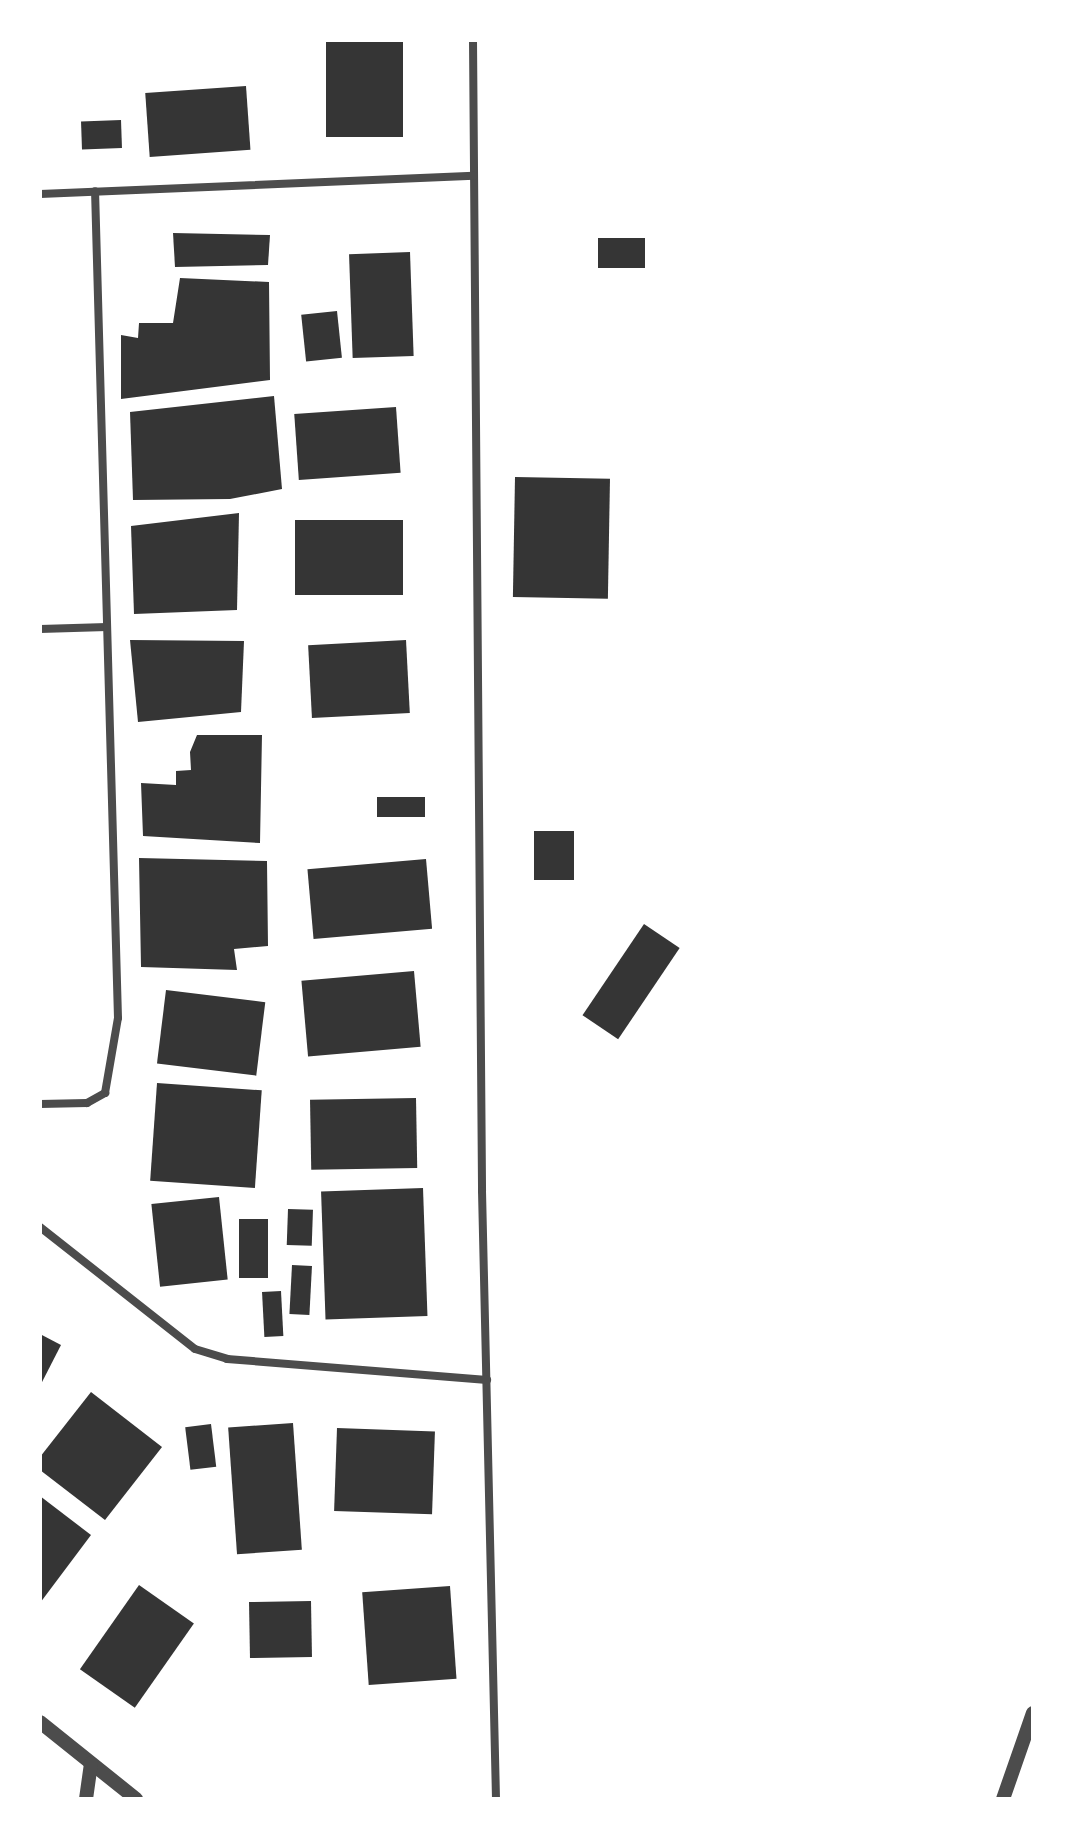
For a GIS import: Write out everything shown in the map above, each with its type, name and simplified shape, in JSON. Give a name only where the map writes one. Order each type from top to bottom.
[{"type":"street","points":[[473,40],[487,1380],[496,1799]]},
{"type":"street","points":[[40,194],[474,176]]},
{"type":"street","points":[[40,1104],[87,1103],[105,1093],[113,1064],[118,1018],[95,191]]},
{"type":"street","points":[[40,629],[107,627]]},
{"type":"street","points":[[40,1227],[195,1349],[227,1359],[487,1380]]},
{"type":"street","points":[[1003,1799],[1033,1713]]},
{"type":"street","points":[[40,1722],[136,1799]]},
{"type":"street","points":[[86,1799],[91,1763]]},
{"type":"building","points":[[326,40],[403,40],[403,137],[326,137]]},
{"type":"building","points":[[246,86],[250,150],[150,157],[145,93]]},
{"type":"building","points":[[121,120],[122,148],[82,149],[81,121]]},
{"type":"building","points":[[173,233],[270,235],[268,265],[175,267]]},
{"type":"building","points":[[598,238],[645,238],[645,268],[598,268]]},
{"type":"building","points":[[410,252],[414,356],[353,358],[349,254]]},
{"type":"building","points":[[180,278],[269,282],[270,380],[121,399],[121,335],[138,338],[139,323],[173,323]]},
{"type":"building","points":[[337,311],[342,358],[306,362],[301,315]]},
{"type":"building","points":[[274,396],[282,489],[230,499],[133,500],[130,412]]},
{"type":"building","points":[[396,407],[401,473],[299,480],[294,414]]},
{"type":"building","points":[[515,477],[610,479],[608,599],[513,597]]},
{"type":"building","points":[[239,513],[237,610],[134,614],[131,526]]},
{"type":"building","points":[[295,520],[403,520],[403,595],[295,595]]},
{"type":"building","points":[[130,640],[244,641],[241,712],[138,722]]},
{"type":"building","points":[[406,640],[410,713],[312,718],[308,645]]},
{"type":"building","points":[[197,735],[262,735],[260,843],[143,836],[141,783],[176,785],[176,771],[191,770],[190,752]]},
{"type":"building","points":[[377,797],[425,797],[425,817],[377,817]]},
{"type":"building","points":[[534,831],[574,831],[574,880],[534,880]]},
{"type":"building","points":[[139,858],[267,861],[268,946],[234,949],[237,970],[141,967]]},
{"type":"building","points":[[426,859],[432,929],[314,939],[307,869]]},
{"type":"building","points":[[644,924],[680,948],[618,1039],[582,1015]]},
{"type":"building","points":[[414,971],[421,1047],[308,1057],[301,981]]},
{"type":"building","points":[[166,990],[265,1002],[256,1076],[157,1063]]},
{"type":"building","points":[[157,1083],[262,1090],[255,1188],[150,1181]]},
{"type":"building","points":[[416,1098],[417,1168],[311,1170],[310,1100]]},
{"type":"building","points":[[423,1188],[427,1316],[326,1319],[321,1192]]},
{"type":"building","points":[[219,1197],[228,1280],[160,1287],[151,1204]]},
{"type":"building","points":[[288,1209],[313,1210],[312,1246],[287,1245]]},
{"type":"building","points":[[239,1219],[268,1219],[268,1278],[239,1278]]},
{"type":"building","points":[[292,1265],[312,1266],[309,1315],[289,1314]]},
{"type":"building","points":[[281,1291],[283,1336],[264,1337],[262,1292]]},
{"type":"building","points":[[40,1334],[61,1345],[40,1386]]},
{"type":"building","points":[[91,1392],[162,1447],[105,1520],[40,1470],[40,1457]]},
{"type":"building","points":[[293,1423],[302,1550],[237,1554],[228,1428]]},
{"type":"building","points":[[211,1424],[216,1467],[190,1470],[185,1427]]},
{"type":"building","points":[[337,1428],[435,1431],[432,1514],[334,1511]]},
{"type":"building","points":[[40,1496],[91,1535],[40,1603]]},
{"type":"building","points":[[139,1585],[194,1623],[135,1708],[80,1669]]},
{"type":"building","points":[[450,1586],[456,1679],[369,1685],[362,1592]]},
{"type":"building","points":[[311,1601],[312,1657],[250,1658],[249,1602]]}]
